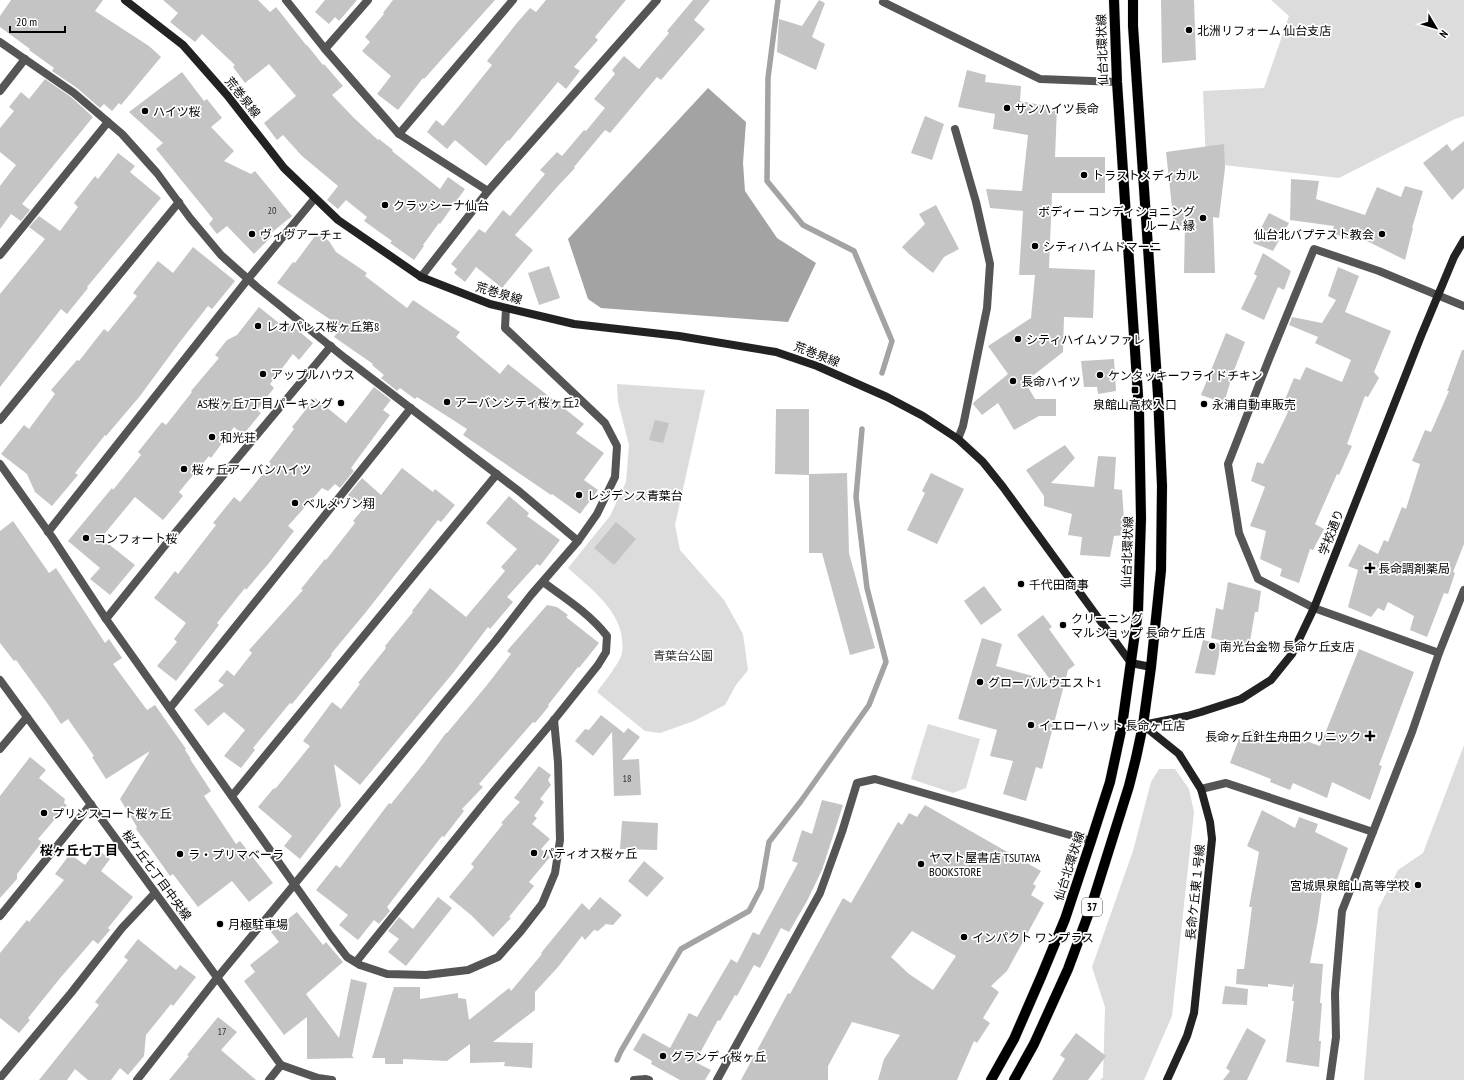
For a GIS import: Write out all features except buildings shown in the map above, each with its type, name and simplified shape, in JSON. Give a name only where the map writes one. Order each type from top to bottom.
[{"type":"main road","name":"仙台北環状線","points":[[991,1080],[1014,1038],[1066,919],[1092,841],[1110,782],[1122,726],[1138,611],[1141,518],[1139,425],[1117,82],[1114,0]]},
{"type":"main road","name":"37","points":[[1014,1080],[1034,1044],[1065,976],[1091,907],[1129,786],[1143,725],[1151,667],[1161,570],[1162,486],[1158,395],[1133,26],[1133,0]]},
{"type":"street","name":"荒巻泉線","points":[[125,0],[183,45],[227,95],[284,168],[338,220],[421,277],[490,304],[574,324],[679,336],[776,352],[817,366],[887,397],[922,416],[958,439],[983,462],[1131,663]]},
{"type":"street","points":[[286,0],[325,49],[399,134],[488,191]]},
{"type":"street","points":[[325,49],[368,0]]},
{"type":"street","points":[[399,134],[513,0]]},
{"type":"street","points":[[421,277],[488,191],[657,0]]},
{"type":"street","points":[[883,2],[1040,79],[1117,82]]},
{"type":"street","points":[[0,42],[74,94],[122,134],[157,173],[221,255],[248,279],[330,346],[497,474],[578,541]]},
{"type":"street","points":[[0,91],[25,59]]},
{"type":"street","points":[[0,255],[108,122]]},
{"type":"street","points":[[955,130],[976,202],[990,264],[987,308],[963,426],[958,439]]},
{"type":"street","points":[[48,532],[248,279],[315,198]]},
{"type":"street","points":[[0,420],[179,202]]},
{"type":"street","name":"学校通り","points":[[1122,726],[1143,725],[1201,712],[1241,699],[1271,680],[1292,654],[1314,608],[1454,257],[1464,240]]},
{"type":"street","points":[[1439,653],[1314,608],[1258,579],[1239,533],[1228,464],[1314,249],[1379,271],[1464,306]]},
{"type":"street","points":[[137,1080],[218,978],[578,541],[597,514],[615,477],[617,446],[605,423],[505,328],[506,308]]},
{"type":"street","points":[[106,619],[175,533],[330,346]]},
{"type":"street","points":[[170,708],[411,408]]},
{"type":"street","points":[[0,464],[48,532],[106,619],[339,946],[347,957],[356,962],[387,974],[426,975],[468,970],[498,957],[521,931],[542,904],[555,873],[560,840],[558,762],[554,720]]},
{"type":"street","points":[[232,796],[497,474]]},
{"type":"street","points":[[356,962],[494,791],[554,720],[606,652],[607,636],[600,626],[543,582]]},
{"type":"street","points":[[1330,1080],[1336,1037],[1335,993],[1342,911],[1412,732],[1439,653],[1464,590]]},
{"type":"street","points":[[1131,663],[1151,667]]},
{"type":"street","name":"桜ケ丘七丁目中央線","points":[[0,680],[281,1065]]},
{"type":"street","points":[[0,749],[27,717]]},
{"type":"street","name":"長命ケ丘東１号線","points":[[1143,725],[1179,754],[1201,789],[1210,822],[1212,839],[1194,1013],[1187,1036],[1167,1080]]},
{"type":"street","points":[[717,1080],[820,893],[842,832],[857,783],[875,779],[1092,841]]},
{"type":"street","points":[[1201,789],[1226,783],[1373,832]]},
{"type":"street","points":[[0,916],[90,804]]},
{"type":"street","points":[[0,1078],[71,993],[122,928],[155,893]]},
{"type":"street","points":[[269,1080],[281,1065],[318,1078],[332,1080]]},
{"type":"street","points":[[634,1080],[646,1078],[649,1080]]},
{"type":"green space","points":[[1271,0],[1464,0],[1464,116],[1455,119],[1339,178],[1206,163],[1203,91],[1264,88],[1289,16]]},
{"type":"green space","name":"青葉台公園","points":[[617,384],[705,390],[675,525],[680,550],[724,600],[743,634],[748,670],[736,685],[725,705],[694,721],[660,733],[645,731],[597,692],[621,657],[622,639],[619,626],[614,615],[606,604],[568,568],[610,516],[626,482],[629,445],[618,402]]},
{"type":"green space","points":[[928,724],[980,739],[966,788],[953,793],[911,779]]},
{"type":"green space","name":"宮城県泉館山高等学校","points":[[1464,745],[1464,1080],[1364,1080],[1378,909],[1398,870],[1423,853]]},
{"type":"green space","points":[[1159,769],[1175,769],[1189,789],[1194,812],[1172,1016],[1144,1080],[1100,1080],[1103,1077],[1105,1007],[1092,967],[1133,851],[1151,782]]},
{"type":"shaded area","points":[[708,88],[746,122],[743,163],[745,191],[777,238],[816,263],[788,322],[601,308],[588,299],[568,239]]},
{"type":"waterway","points":[[778,0],[768,78],[767,181],[803,225],[854,251],[892,341],[882,373]]},
{"type":"waterway","points":[[617,1060],[681,949],[749,911],[761,888],[769,842],[801,801],[869,705],[886,662],[867,588],[856,497],[862,429]]},
{"type":"place","name":"北洲リフォーム 仙台支店","points":[[1189,30]]},
{"type":"place","name":"サンハイツ長命","points":[[1007,108]]},
{"type":"place","name":"ハイツ桜","points":[[145,111]]},
{"type":"place","name":"トラストメディカル","points":[[1084,175]]},
{"type":"place","name":"クラッシーナ仙台","points":[[385,205]]},
{"type":"place","name":"ボディー コンディショニング ルーム 縁","points":[[1203,218]]},
{"type":"place","name":"ヴィヴアーチェ","points":[[252,234]]},
{"type":"place","name":"仙台北バプテスト教会","points":[[1382,234]]},
{"type":"place","name":"シティハイムドマーニ","points":[[1035,246]]},
{"type":"place","name":"レオパレス桜ヶ丘第8","points":[[258,326]]},
{"type":"place","name":"シティハイムソファレ","points":[[1018,339]]},
{"type":"place","name":"アップルハウス","points":[[263,374]]},
{"type":"place","name":"ケンタッキーフライドチキン","points":[[1100,375]]},
{"type":"place","name":"長命ハイツ","points":[[1013,381]]},
{"type":"place","name":"泉館山高校入口","points":[[1135,390]]},
{"type":"place","name":"アーバンシティ桜ヶ丘2","points":[[447,402]]},
{"type":"place","name":"AS桜ヶ丘7丁目パーキング","points":[[341,403]]},
{"type":"place","name":"永浦自動車販売","points":[[1204,404]]},
{"type":"place","name":"和光荘","points":[[212,437]]},
{"type":"place","name":"桜ヶ丘アーバンハイツ","points":[[184,469]]},
{"type":"place","name":"レジデンス青葉台","points":[[579,495]]},
{"type":"place","name":"ベルメゾン翔","points":[[295,503]]},
{"type":"place","name":"コンフォート桜","points":[[86,538]]},
{"type":"place","name":"長命調剤薬局","points":[[1370,568]]},
{"type":"place","name":"千代田商事","points":[[1021,584]]},
{"type":"place","name":"クリーニング マルショップ 長命ケ丘店","points":[[1063,625]]},
{"type":"place","name":"南光台金物 長命ケ丘支店","points":[[1212,646]]},
{"type":"place","name":"グローバルウエスト1","points":[[980,682]]},
{"type":"place","name":"イエローハット 長命ヶ丘店","points":[[1031,725]]},
{"type":"place","name":"長命ヶ丘針生舟田クリニック","points":[[1370,736]]},
{"type":"place","name":"プリンスコート桜ヶ丘","points":[[44,813]]},
{"type":"place","name":"パティオス桜ヶ丘","points":[[534,853]]},
{"type":"place","name":"ラ・プリマベーラ","points":[[180,854]]},
{"type":"place","name":"ヤマト屋書店 TSUTAYA BOOKSTORE","points":[[921,864]]},
{"type":"place","name":"宮城県泉館山高等学校","points":[[1418,885]]},
{"type":"place","name":"月極駐車場","points":[[220,924]]},
{"type":"place","name":"インパクト ワンプラス","points":[[964,937]]},
{"type":"place","name":"グランディ桜ヶ丘","points":[[663,1056]]},
{"type":"district","name":"桜ヶ丘七丁目","points":[[79,850]]}]
